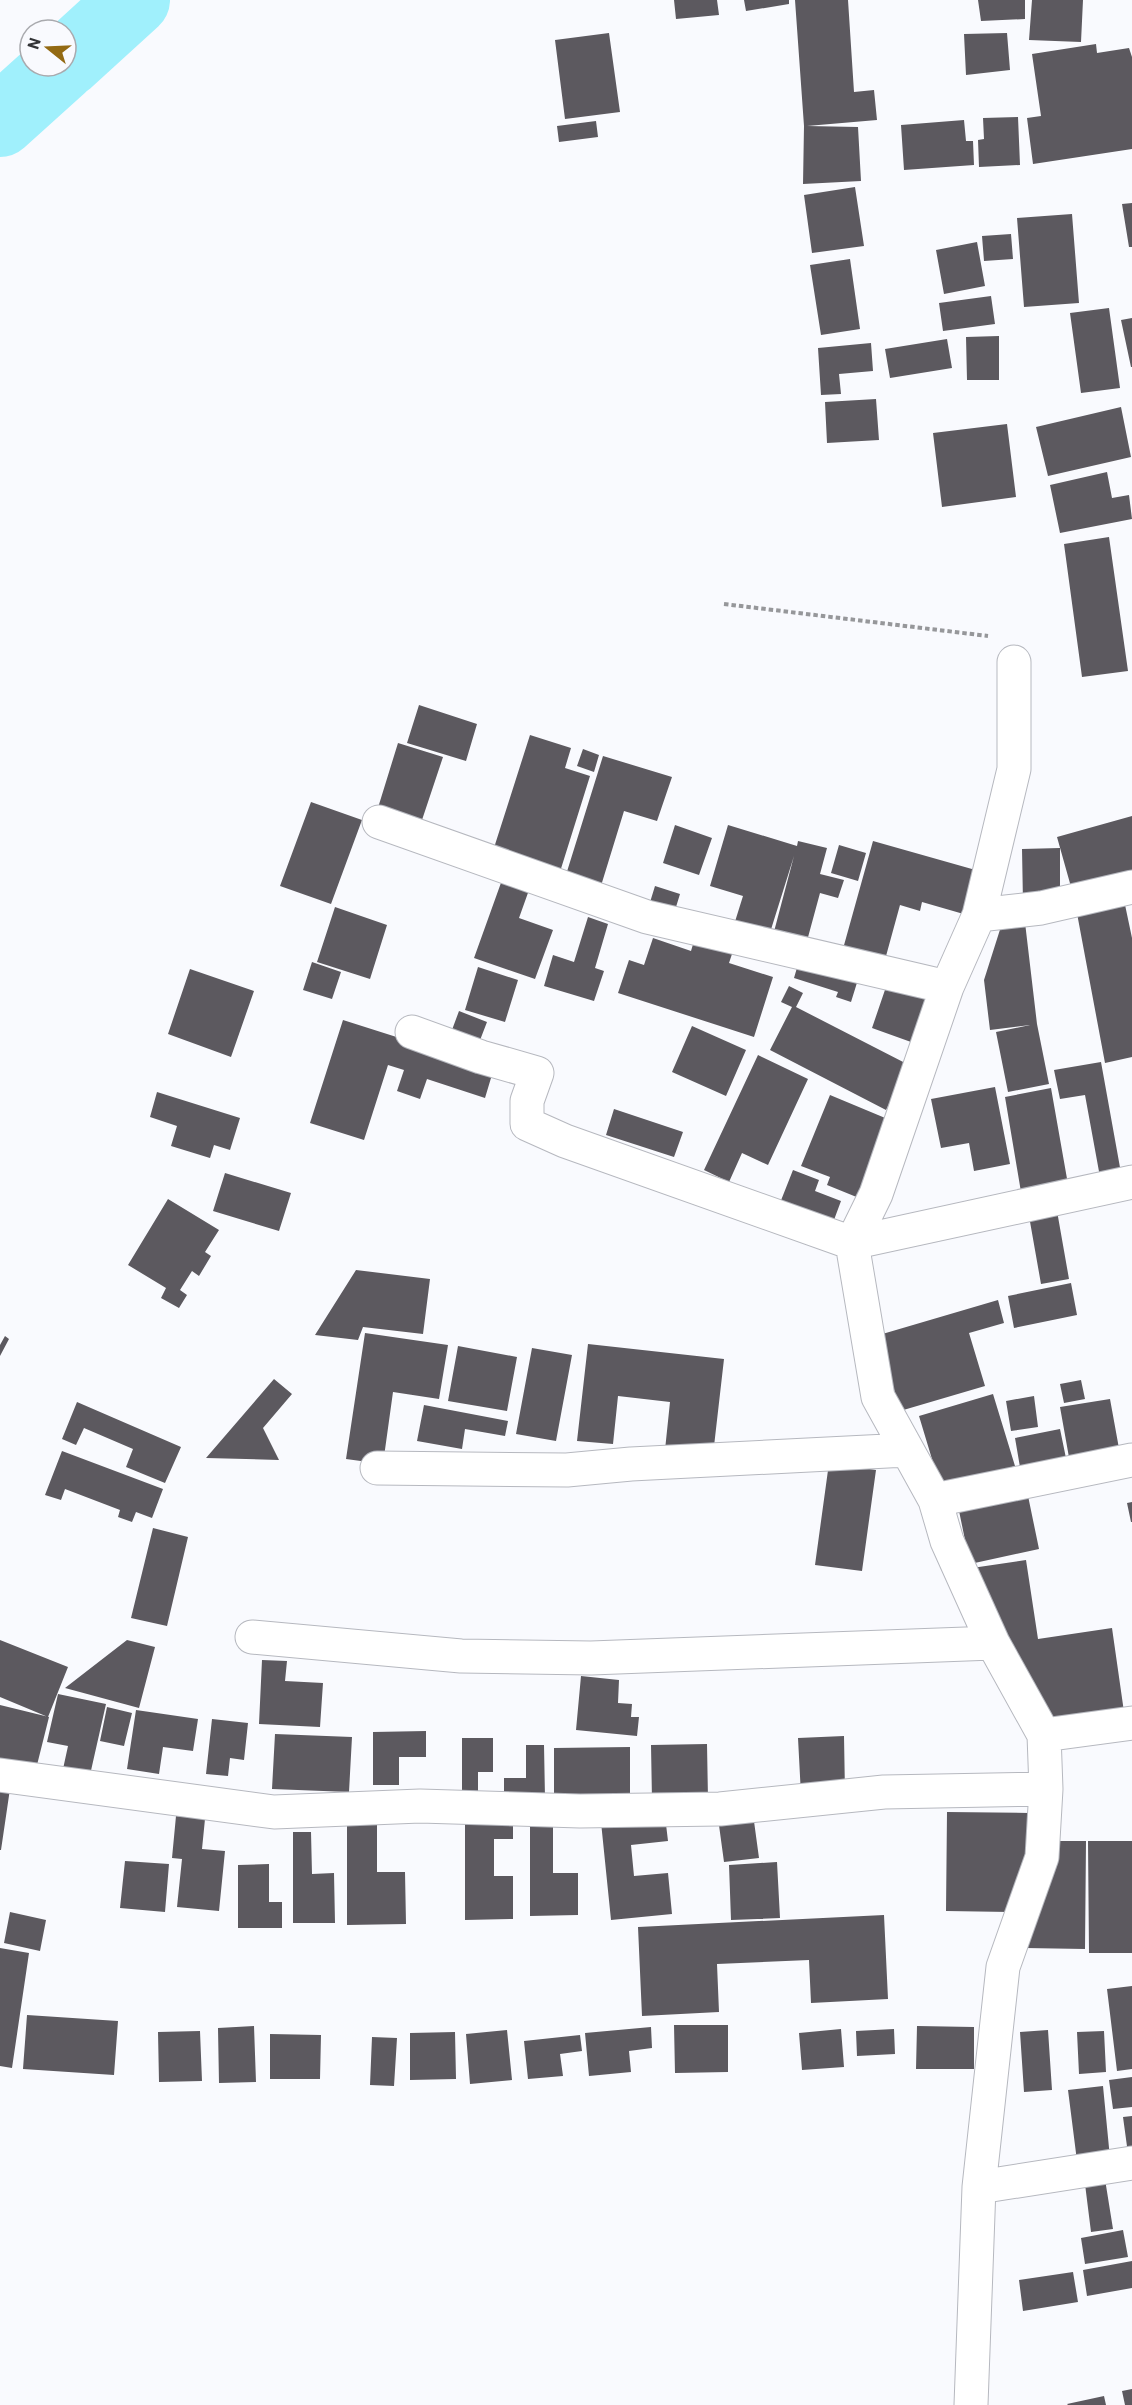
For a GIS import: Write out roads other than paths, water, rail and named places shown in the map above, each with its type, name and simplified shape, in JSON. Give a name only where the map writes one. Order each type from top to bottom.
[{"type":"street","points":[[971,2405],[979,2187],[1004,1967],[1042,1857],[1047,1789],[1044,1735],[993,1643],[947,1541],[935,1500],[878,1396],[852,1243],[876,1194],[947,987],[979,915],[1014,769],[1014,662]]},
{"type":"street","points":[[379,822],[647,917],[947,987]]},
{"type":"street","points":[[979,915],[1041,908],[1132,887]]},
{"type":"street","points":[[412,1032],[481,1057],[537,1073],[526,1101],[528,1124],[565,1141],[852,1243],[1132,1182]]},
{"type":"street","points":[[377,1468],[567,1470],[631,1464],[907,1450]]},
{"type":"street","points":[[935,1500],[1132,1460]]},
{"type":"street","points":[[252,1637],[461,1656],[591,1658],[993,1643]]},
{"type":"street","points":[[1044,1735],[1132,1723]]},
{"type":"street","points":[[0,1775],[274,1812],[420,1806],[580,1811],[720,1809],[884,1792],[1047,1789]]},
{"type":"street","points":[[979,2187],[1132,2163]]},
{"type":"waterway","points":[[78,51],[134,0]]},
{"type":"waterway","points":[[0,121],[48,78]]}]
